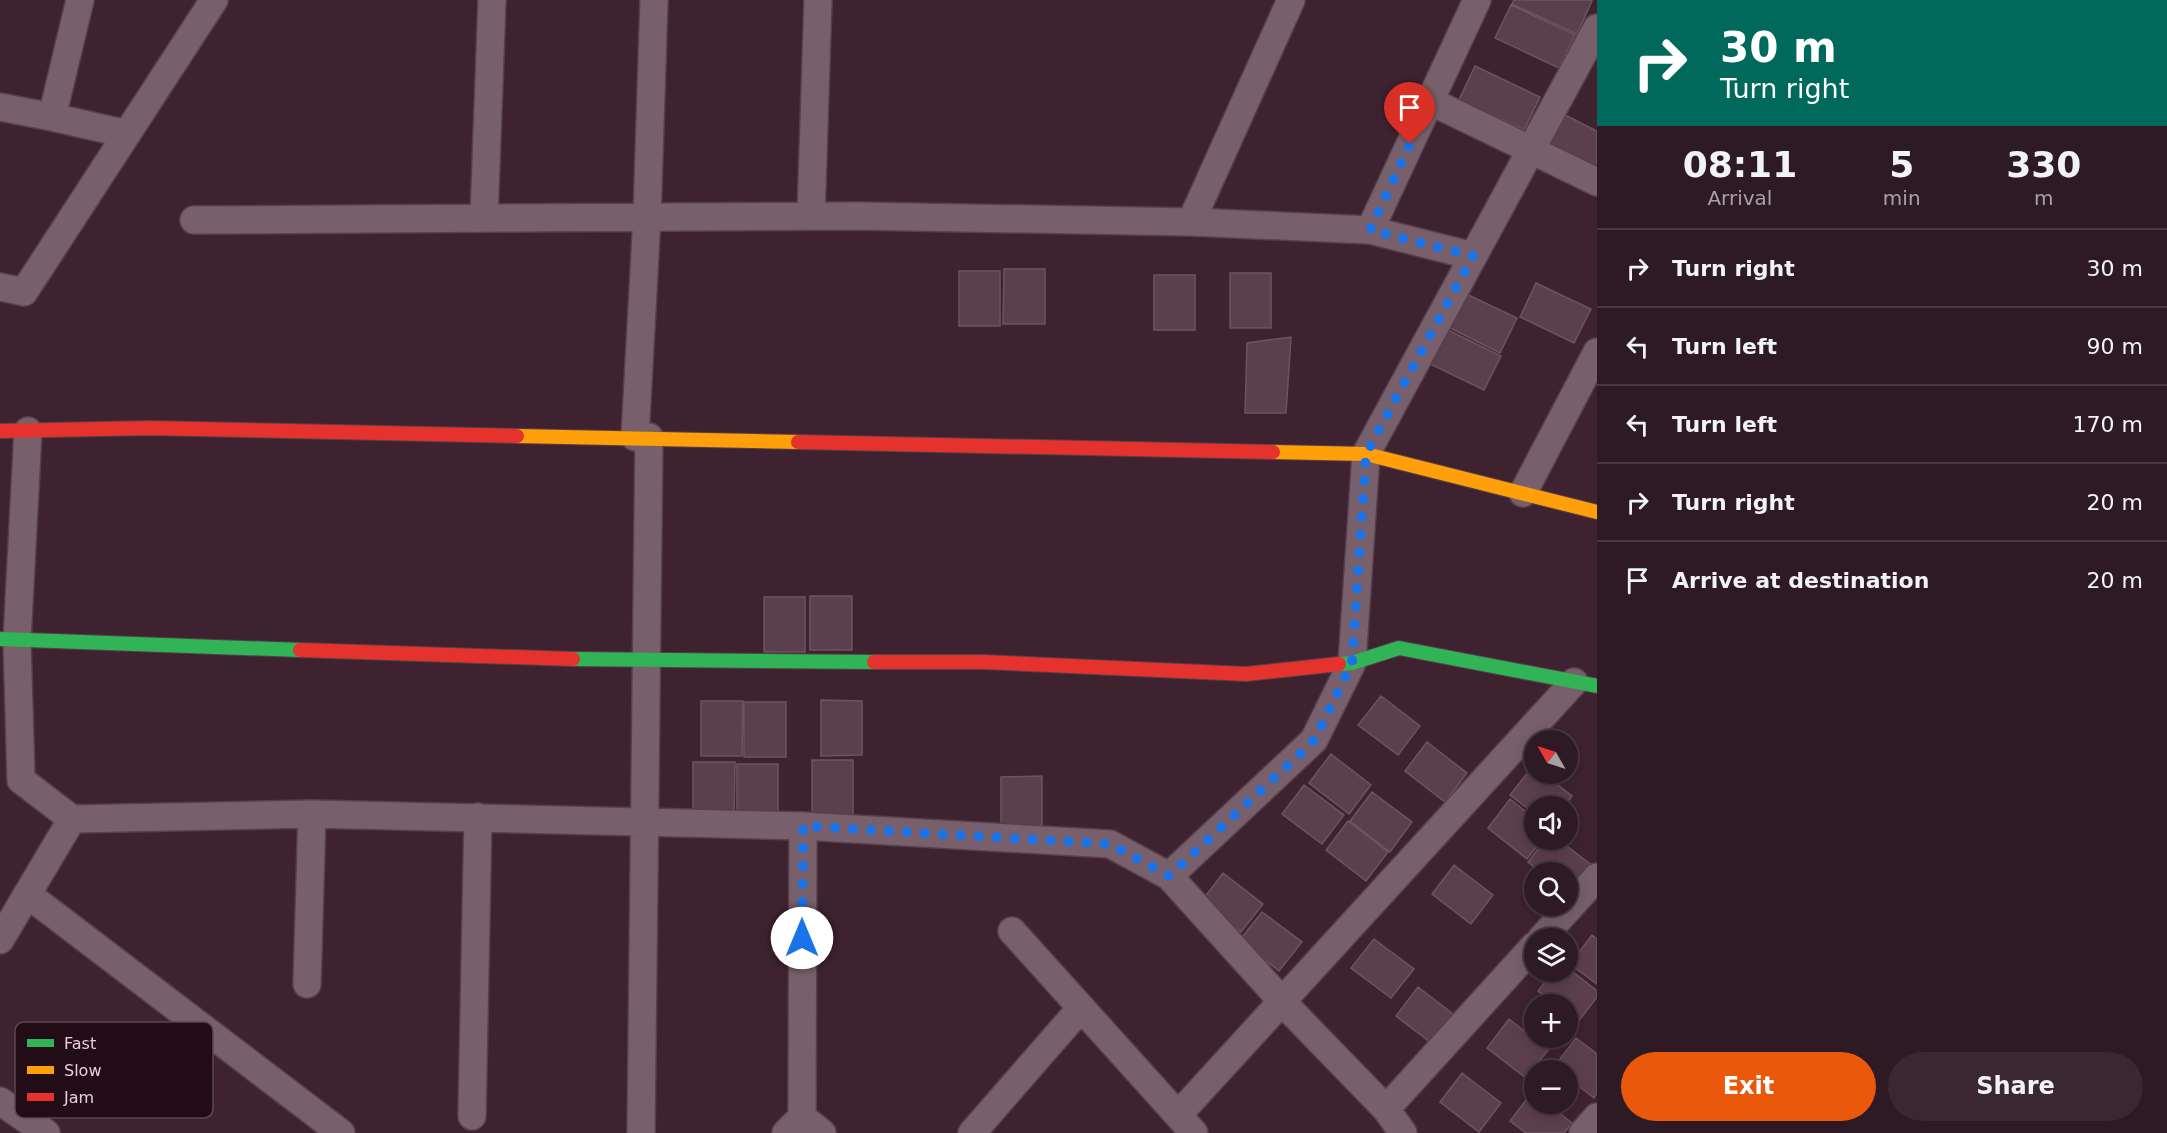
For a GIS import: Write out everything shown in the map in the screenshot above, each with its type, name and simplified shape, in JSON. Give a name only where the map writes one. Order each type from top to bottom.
[{"type":"street","points":[[52,117],[80,0]]},
{"type":"street","points":[[0,287],[24,292],[214,0]]},
{"type":"street","points":[[484,218],[492,0]]},
{"type":"street","points":[[641,1133],[646,662],[642,437],[654,0]]},
{"type":"street","points":[[811,216],[819,0]]},
{"type":"street","points":[[1370,230],[1477,0]]},
{"type":"street","points":[[1191,222],[1289,1]]},
{"type":"street","points":[[1169,876],[1314,740],[1352,663],[1366,454],[1597,28]]},
{"type":"street","points":[[1430,101],[1597,182]]},
{"type":"street","points":[[0,106],[127,134]]},
{"type":"street","points":[[194,220],[811,216],[1191,222],[1370,230],[1473,256]]},
{"type":"street","points":[[1523,493],[1597,352]]},
{"type":"street","points":[[0,431],[149,428],[1366,454],[1597,512]]},
{"type":"street","points":[[28,431],[8,640],[21,780],[72,819],[312,814],[478,817],[803,826],[1110,844],[1169,876],[1283,1003],[1386,1109],[1402,1133]]},
{"type":"street","points":[[8,640],[646,662],[983,662],[1246,674],[1352,663],[1399,648],[1585,684]]},
{"type":"street","points":[[1012,931],[1185,1127],[1283,1003],[1585,684]]},
{"type":"street","points":[[307,984],[312,814]]},
{"type":"street","points":[[472,1116],[478,817]]},
{"type":"street","points":[[0,940],[72,819]]},
{"type":"street","points":[[803,826],[803,1128]]},
{"type":"street","points":[[1551,928],[1597,877]]},
{"type":"street","points":[[27,894],[195,1022]]},
{"type":"street","points":[[1386,1109],[1524,957]]},
{"type":"street","points":[[972,1133],[1081,1008]]},
{"type":"street","points":[[213,1036],[341,1133]]},
{"type":"street","points":[[0,1101],[15,1111]]},
{"type":"street","points":[[1583,1133],[1597,1117]]},
{"type":"street","points":[[24,1118],[46,1133]]},
{"type":"building","points":[[1514,0],[1592,1],[1577,34],[1512,4]]},
{"type":"building","points":[[1511,5],[1575,35],[1559,68],[1495,38]]},
{"type":"building","points":[[1475,66],[1540,97],[1524,130],[1459,100]]},
{"type":"building","points":[[1559,112],[1597,131],[1597,171],[1542,147]]},
{"type":"building","points":[[1004,269],[1045,269],[1045,324],[1003,324]]},
{"type":"building","points":[[959,271],[1000,271],[1000,326],[959,326]]},
{"type":"building","points":[[1230,273],[1271,273],[1271,328],[1230,328]]},
{"type":"building","points":[[1154,275],[1195,275],[1195,330],[1154,330]]},
{"type":"building","points":[[1536,283],[1591,309],[1574,343],[1520,317]]},
{"type":"building","points":[[1462,292],[1517,318],[1500,353],[1446,326]]},
{"type":"building","points":[[1446,329],[1501,356],[1484,390],[1430,364]]},
{"type":"building","points":[[1291,337],[1286,413],[1245,413],[1247,343]]},
{"type":"building","points":[[810,596],[852,596],[852,650],[810,650]]},
{"type":"building","points":[[764,597],[805,597],[805,652],[764,652]]},
{"type":"building","points":[[1381,696],[1420,726],[1398,755],[1358,725]]},
{"type":"building","points":[[821,700],[862,701],[862,755],[821,756]]},
{"type":"building","points":[[701,701],[743,701],[742,756],[701,756]]},
{"type":"building","points":[[744,702],[786,702],[786,757],[744,757]]},
{"type":"building","points":[[1427,742],[1467,773],[1445,802],[1405,771]]},
{"type":"building","points":[[1331,754],[1371,785],[1349,814],[1309,783]]},
{"type":"building","points":[[812,760],[853,760],[853,815],[812,815]]},
{"type":"building","points":[[693,762],[735,762],[734,817],[693,817]]},
{"type":"building","points":[[737,764],[778,764],[778,819],[737,819]]},
{"type":"building","points":[[1042,776],[1042,831],[1001,831],[1001,777]]},
{"type":"building","points":[[1524,777],[1524,784],[1557,784],[1572,796],[1524,796],[1524,806],[1510,795]]},
{"type":"building","points":[[1304,785],[1344,815],[1322,844],[1282,814]]},
{"type":"building","points":[[1372,792],[1412,822],[1390,852],[1350,821]]},
{"type":"building","points":[[1510,799],[1524,810],[1524,850],[1534,850],[1527,859],[1488,828]]},
{"type":"building","points":[[1348,821],[1388,852],[1366,881],[1326,850]]},
{"type":"building","points":[[1537,850],[1572,850],[1590,864],[1578,880],[1578,862],[1528,862]]},
{"type":"building","points":[[1454,865],[1493,895],[1471,924],[1432,894]]},
{"type":"building","points":[[1223,873],[1263,904],[1241,932],[1201,902]]},
{"type":"building","points":[[1262,912],[1302,942],[1279,971],[1240,940]]},
{"type":"building","points":[[1592,935],[1597,939],[1597,984],[1578,970],[1578,953]]},
{"type":"building","points":[[1374,939],[1414,969],[1391,998],[1351,968]]},
{"type":"building","points":[[1578,976],[1597,991],[1597,997],[1578,1022],[1578,994],[1542,994],[1538,991],[1545,982],[1578,982]]},
{"type":"building","points":[[1418,987],[1457,1017],[1435,1046],[1396,1016]]},
{"type":"building","points":[[1509,1019],[1524,1031],[1524,1048],[1548,1050],[1540,1060],[1524,1060],[1524,1076],[1487,1048]]},
{"type":"building","points":[[1578,1040],[1597,1054],[1597,1093],[1594,1098],[1578,1086],[1578,1060],[1559,1060],[1568,1048],[1578,1048]]},
{"type":"building","points":[[1462,1073],[1501,1103],[1479,1132],[1440,1102]]},
{"type":"building","points":[[1524,1103],[1524,1114],[1561,1114],[1572,1123],[1564,1133],[1526,1133],[1510,1121]]},
{"type":"traffic: fast","points":[[0,639],[300,650]]},
{"type":"traffic: fast","points":[[1339,664],[1352,663],[1399,648],[1597,686]]},
{"type":"traffic: fast","points":[[573,659],[874,662]]},
{"type":"traffic: slow","points":[[517,436],[798,442]]},
{"type":"traffic: slow","points":[[1273,452],[1366,454],[1597,512]]},
{"type":"traffic: jam","points":[[0,431],[149,428],[517,436]]},
{"type":"traffic: jam","points":[[798,442],[1273,452]]},
{"type":"traffic: jam","points":[[300,650],[573,659]]},
{"type":"traffic: jam","points":[[874,662],[983,662],[1246,674],[1339,664]]},
{"type":"route","points":[[802,938],[803,826],[1110,844],[1169,876],[1286,769],[1314,740],[1352,663],[1366,454],[1473,256],[1370,230],[1410,144]]}]
